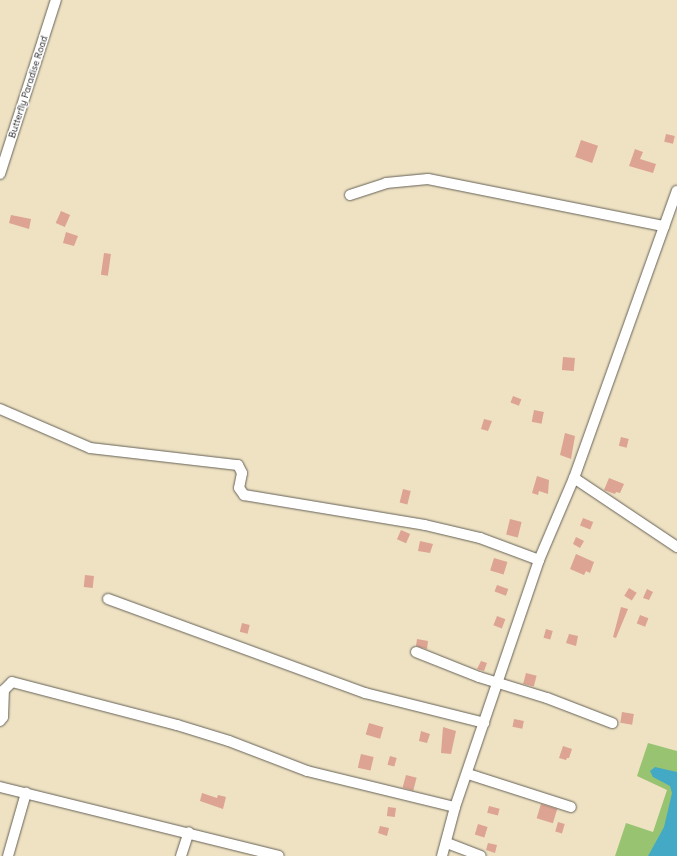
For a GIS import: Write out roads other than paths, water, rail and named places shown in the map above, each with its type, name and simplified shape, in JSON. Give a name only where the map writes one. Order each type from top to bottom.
[{"type":"street","name":"Butterfly Paradise Road","points":[[0,174],[56,0]]},
{"type":"street","points":[[350,195],[386,183],[428,179],[664,226]]},
{"type":"street","points":[[442,856],[447,844],[455,807],[468,774],[539,560],[574,478],[677,191]]},
{"type":"street","points":[[0,409],[90,448],[120,453],[238,465],[242,473],[239,488],[244,495],[426,525],[480,538],[516,554],[539,560]]},
{"type":"street","points":[[574,478],[677,547]]},
{"type":"street","points":[[108,599],[365,693],[484,723]]},
{"type":"street","points":[[416,652],[498,683],[547,698],[612,723]]},
{"type":"street","points":[[0,721],[3,717],[4,690],[12,682],[177,725],[229,741],[307,771],[455,807]]},
{"type":"street","points":[[468,774],[571,807]]},
{"type":"street","points":[[0,787],[189,832],[279,856]]},
{"type":"street","points":[[8,856],[26,793]]},
{"type":"street","points":[[181,856],[189,832]]},
{"type":"street","points":[[447,844],[481,856]]},
{"type":"water","points":[[655,767],[677,772],[677,856],[648,856],[664,827],[672,793],[670,786],[653,777],[650,771]]}]
